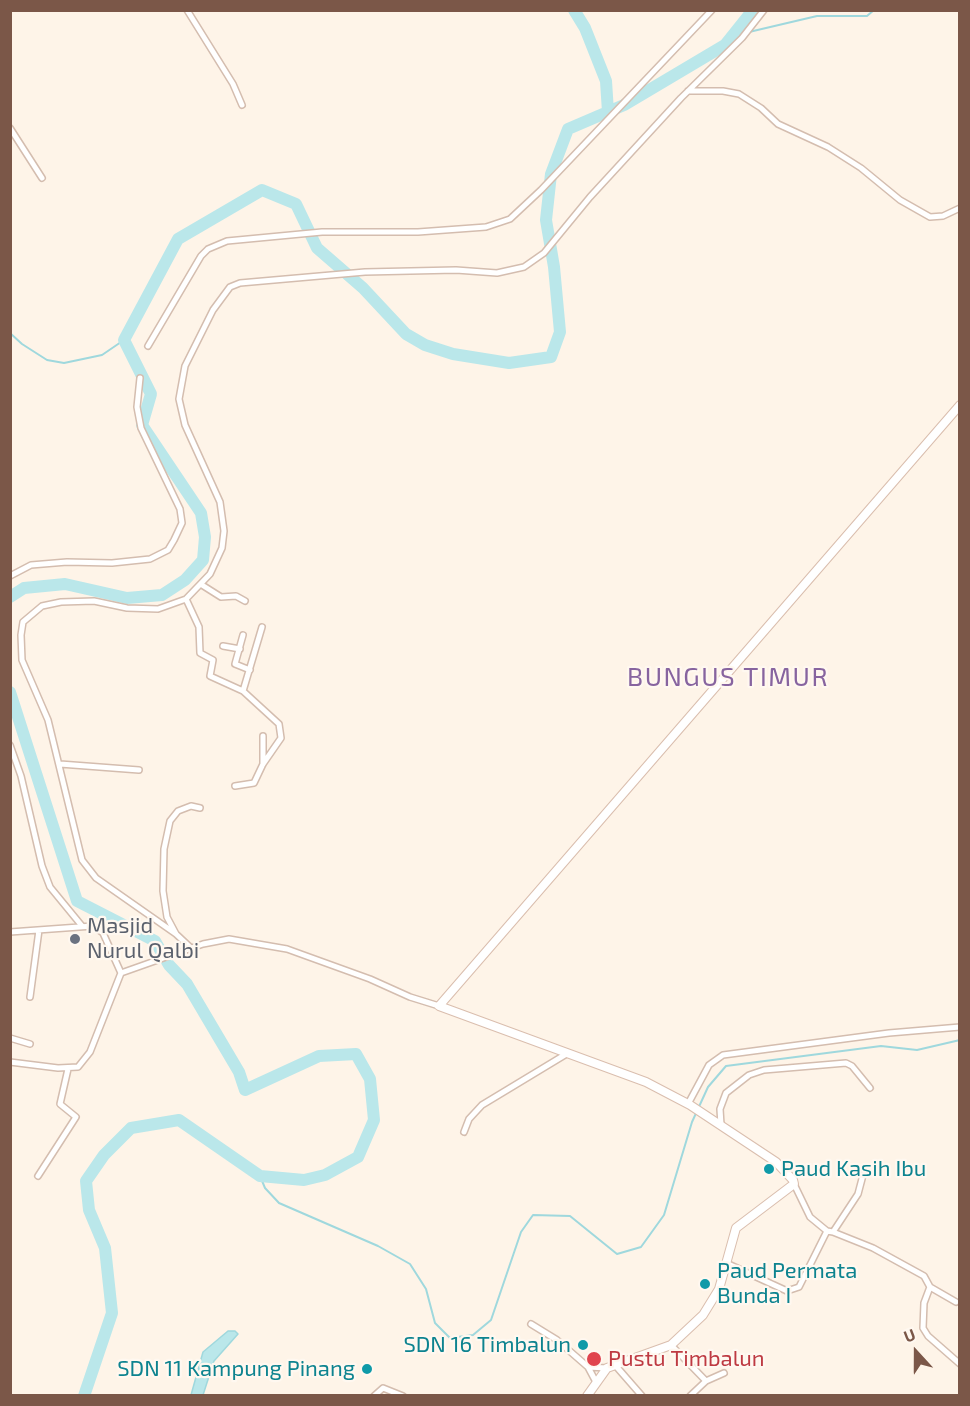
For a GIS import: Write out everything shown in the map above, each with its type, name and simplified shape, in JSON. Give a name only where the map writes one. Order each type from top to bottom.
[{"type":"street","points":[[187,10],[233,84],[242,105]]},
{"type":"street","points":[[148,346],[196,262],[208,249],[236,239],[322,232],[418,231],[486,227],[510,219],[556,175],[712,10]]},
{"type":"street","points":[[192,949],[176,934],[106,886],[89,870],[77,842],[60,764],[44,709],[22,660],[21,635],[23,622],[42,606],[93,601],[127,608],[158,609],[186,599],[203,586],[222,548],[224,531],[220,502],[185,425],[179,399],[185,366],[209,316],[224,294],[240,283],[365,272],[506,272],[524,267],[544,253],[688,91],[742,38],[764,10]]},
{"type":"street","points":[[688,91],[723,90],[739,94],[782,126],[828,147],[861,168],[900,200],[930,217],[943,216],[960,208]]},
{"type":"street","points":[[10,128],[42,178]]},
{"type":"street","points":[[10,576],[31,565],[67,562],[112,563],[150,559],[168,550],[182,523],[180,509],[138,416],[140,378]]},
{"type":"street","points":[[439,1006],[960,405]]},
{"type":"street","points":[[203,586],[223,598],[236,596],[245,600]]},
{"type":"street","points":[[186,599],[200,627],[200,653],[213,660],[210,676],[243,691],[282,728],[277,747],[263,764],[255,783],[235,786]]},
{"type":"street","points":[[243,691],[262,627]]},
{"type":"street","points":[[243,635],[236,666],[250,670]]},
{"type":"street","points":[[223,646],[240,649]]},
{"type":"street","points":[[263,736],[263,764]]},
{"type":"street","points":[[11,746],[50,887],[82,926]]},
{"type":"street","points":[[60,764],[139,770]]},
{"type":"street","points":[[176,934],[167,917],[163,891],[167,832],[178,811],[191,806],[200,808]]},
{"type":"street","points":[[10,932],[93,926],[103,933],[121,973],[86,1060],[78,1067],[68,1069],[10,1062]]},
{"type":"street","points":[[30,997],[39,930]]},
{"type":"street","points":[[121,973],[229,939],[287,949],[410,997],[646,1082],[689,1105],[776,1162],[792,1177],[810,1217],[830,1231],[920,1273],[927,1279],[930,1287],[956,1302]]},
{"type":"street","points":[[689,1105],[709,1065],[723,1054],[889,1033],[960,1027]]},
{"type":"street","points":[[10,1038],[30,1044]]},
{"type":"street","points":[[464,1132],[469,1119],[482,1105],[568,1053]]},
{"type":"street","points":[[720,1125],[720,1108],[726,1093],[749,1075],[764,1070],[846,1063],[852,1066],[870,1088]]},
{"type":"street","points":[[38,1176],[76,1117],[60,1104],[68,1069]]},
{"type":"street","points":[[726,1263],[753,1273],[787,1291],[795,1290],[802,1283],[812,1258],[858,1194],[863,1175]]},
{"type":"street","points":[[588,1367],[611,1367],[671,1345],[709,1309],[719,1289],[736,1228],[794,1184]]},
{"type":"street","points":[[930,1287],[924,1303],[923,1328],[928,1336],[960,1365]]},
{"type":"street","points":[[531,1324],[557,1340],[588,1367],[596,1382]]},
{"type":"street","points":[[671,1345],[706,1381]]},
{"type":"street","points":[[587,1395],[611,1367]]},
{"type":"street","points":[[611,1367],[642,1395]]},
{"type":"street","points":[[690,1395],[706,1381],[724,1373]]},
{"type":"street","points":[[375,1393],[383,1388],[403,1395]]},
{"type":"water","points":[[228,1331],[235,1331],[238,1334],[214,1361],[203,1395],[191,1395],[203,1352]]},
{"type":"waterway","points":[[574,10],[585,28],[606,81],[608,112]]},
{"type":"waterway","points":[[10,597],[24,588],[65,584],[127,598],[162,595],[185,580],[203,560],[205,537],[201,513],[142,425],[151,394],[124,340],[178,239],[262,190],[296,204],[317,248],[363,288],[406,334],[425,345],[453,354],[509,363],[551,357],[560,332],[554,267],[546,220],[551,174],[568,129],[624,105],[725,45],[753,10]]},
{"type":"waterway","points":[[749,32],[817,16],[867,16],[874,10]]},
{"type":"waterway","points":[[731,36],[743,34]]},
{"type":"waterway","points":[[10,333],[22,344],[47,360],[64,363],[102,355],[124,340]]},
{"type":"waterway","points":[[10,692],[77,901],[155,941],[169,965],[187,984],[239,1072],[245,1090],[319,1056],[356,1054],[370,1079],[374,1120],[358,1157],[325,1175],[304,1180],[260,1176],[179,1120],[131,1128],[104,1155],[86,1181],[89,1210],[105,1248],[112,1313],[84,1396]]},
{"type":"waterway","points":[[260,1176],[265,1188],[279,1203],[378,1246],[410,1264],[426,1289],[435,1323],[450,1338],[473,1335],[491,1320],[521,1232],[533,1215],[570,1216],[617,1254],[641,1247],[664,1215],[692,1122],[708,1087],[726,1066],[881,1046],[917,1050],[960,1040]]},
{"type":"place","name":"Masjid Nurul Qalbi","points":[[75,939]]},
{"type":"place","name":"Paud Kasih Ibu","points":[[769,1169]]},
{"type":"place","name":"Paud Permata Bunda I","points":[[705,1284]]},
{"type":"place","name":"SDN 16 Timbalun","points":[[583,1345]]},
{"type":"place","name":"Pustu Timbalun","points":[[594,1359]]},
{"type":"place","name":"SDN 11 Kampung Pinang","points":[[367,1369]]},
{"type":"district","name":"BUNGUS TIMUR","points":[[728,677]]}]
